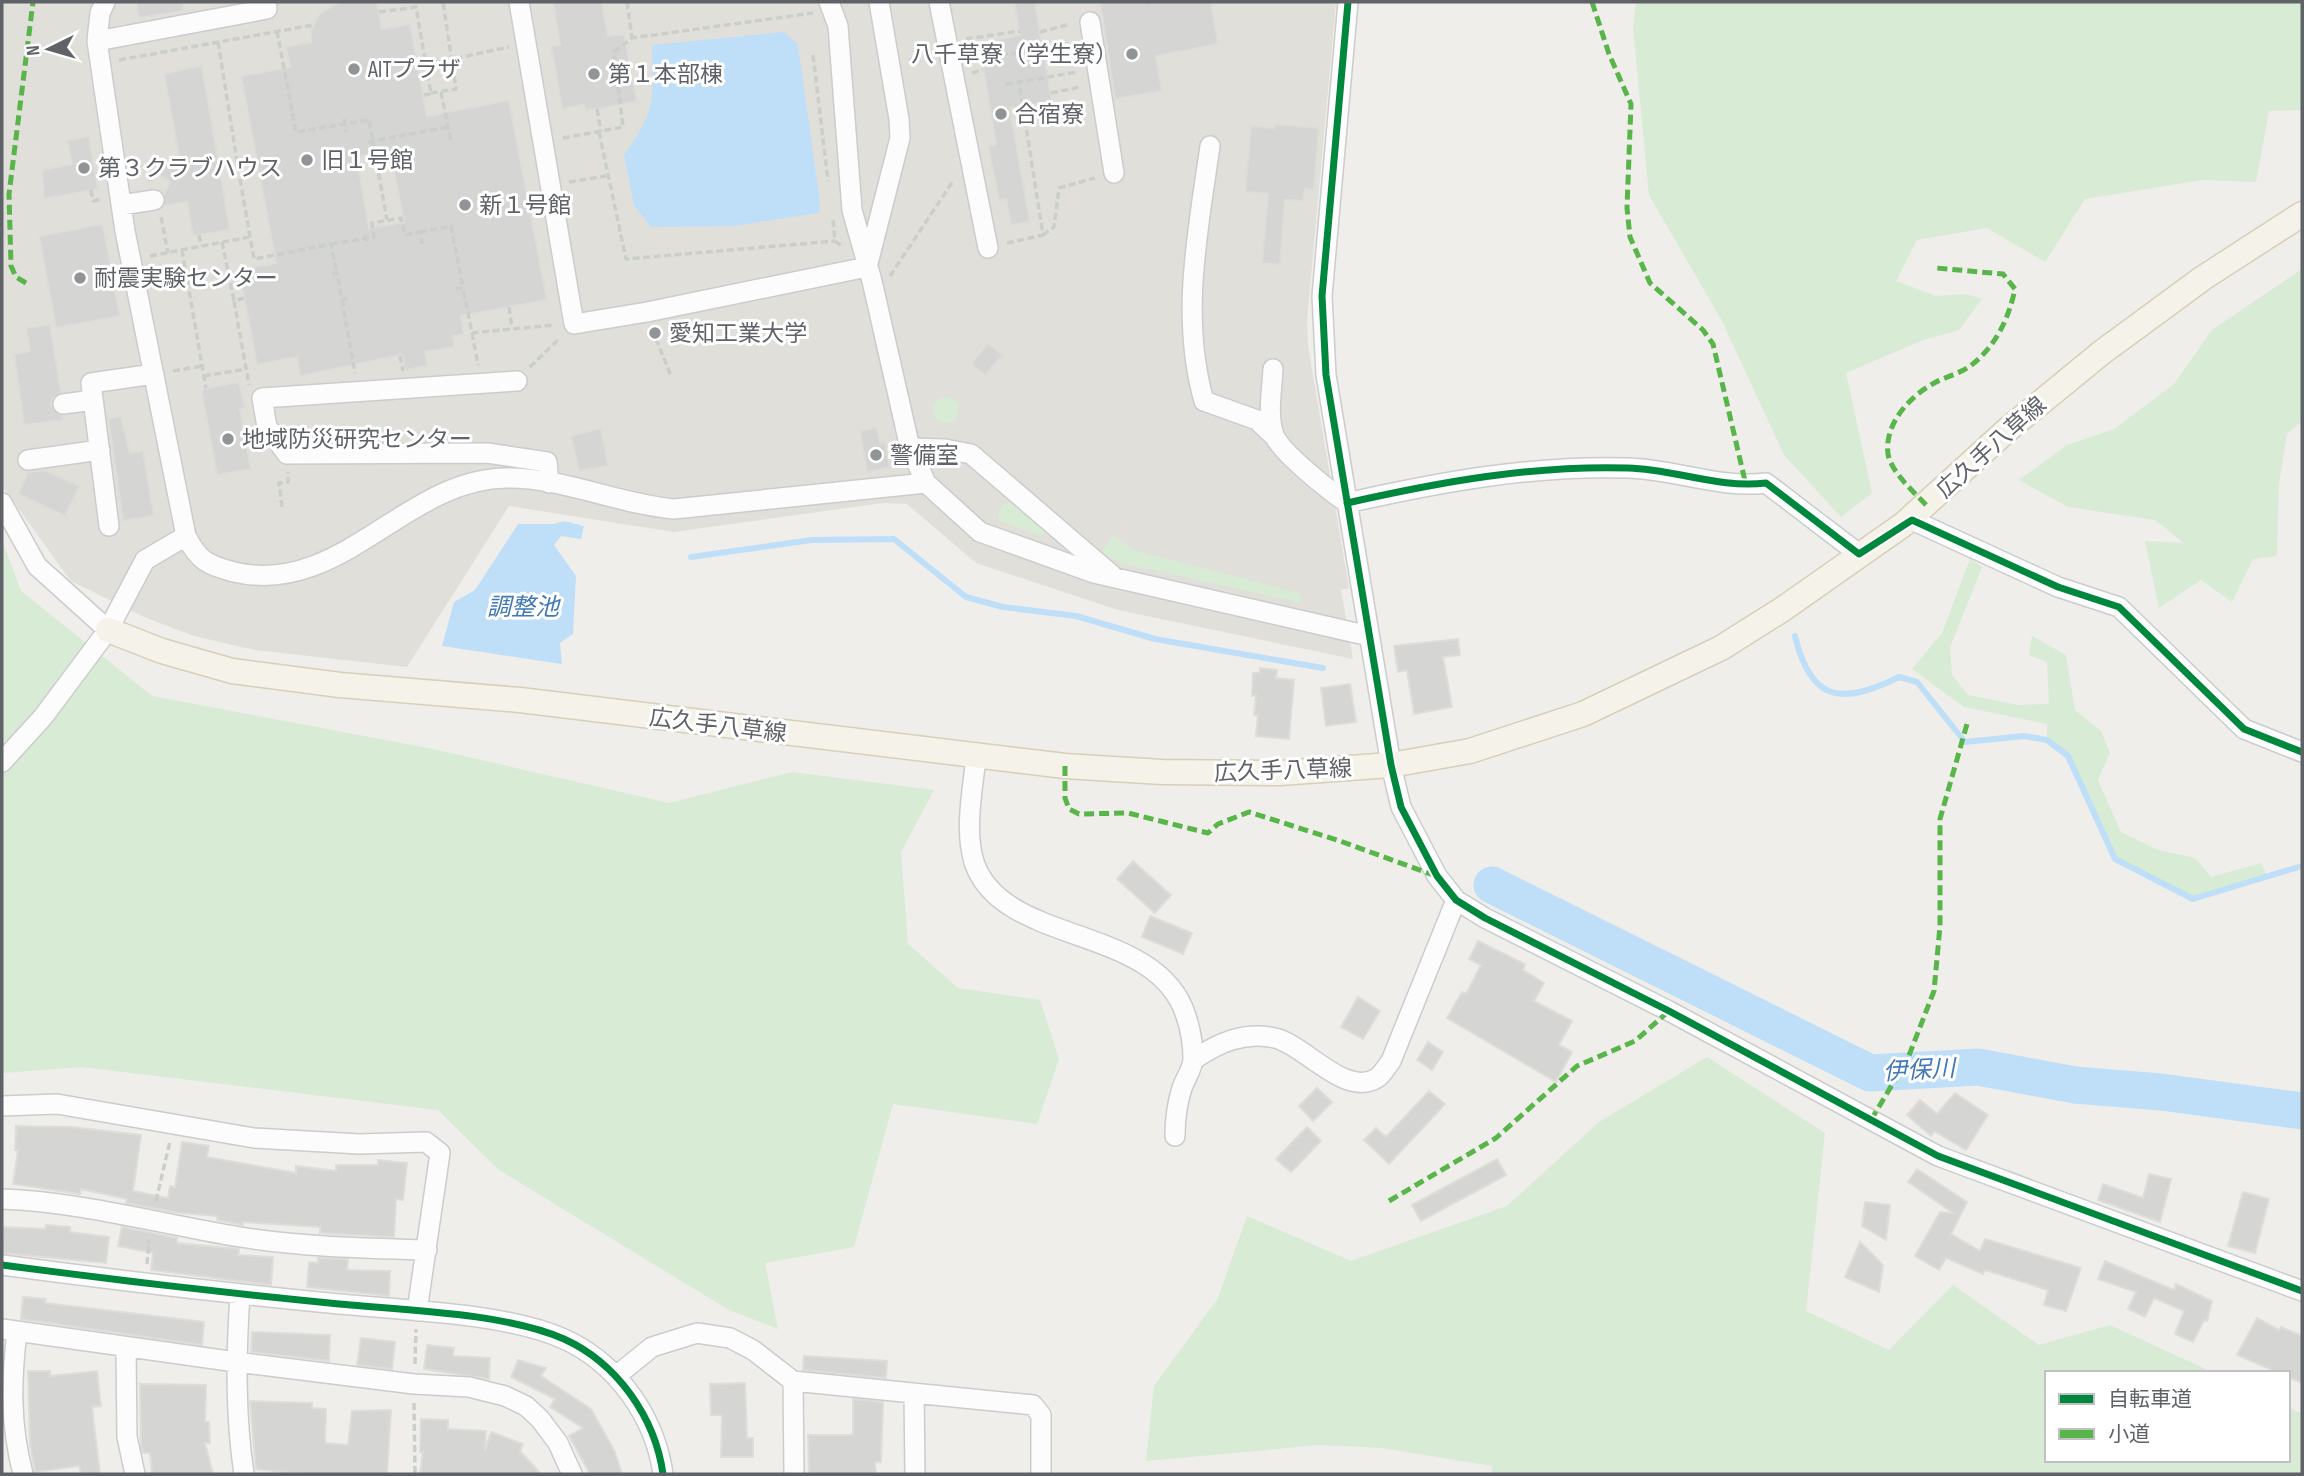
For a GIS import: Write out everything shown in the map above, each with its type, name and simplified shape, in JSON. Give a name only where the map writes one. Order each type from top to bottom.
[{"type":"main road","name":"広久手八草線","points":[[108,631],[162,651],[232,671],[340,685],[520,700],[976,756],[1162,772],[1280,773],[1391,765],[1471,751],[1595,709],[1721,648],[1783,609],[1919,512],[2006,431],[2101,353],[2203,278],[2302,214]]},
{"type":"street","points":[[105,2],[100,13],[97,41],[131,259],[186,536],[196,555],[214,567],[240,573],[273,575],[309,569],[351,550],[433,499],[462,486],[505,478],[549,483],[642,506],[674,509],[926,483]]},
{"type":"street","points":[[97,41],[267,9],[266,2]]},
{"type":"street","points":[[519,2],[574,324],[647,312],[867,267]]},
{"type":"street","points":[[867,267],[900,138],[879,2]]},
{"type":"street","points":[[939,2],[988,247]]},
{"type":"street","points":[[1348,2],[1322,296],[1326,375],[1391,765],[1401,807],[1437,876],[1456,900],[1938,1156],[2302,1291]]},
{"type":"street","points":[[831,6],[838,26],[848,117],[852,210],[910,448],[926,483],[980,532],[1117,579],[1368,636]]},
{"type":"street","points":[[1090,22],[1114,173]]},
{"type":"street","points":[[1210,146],[1192,281],[1194,366],[1204,401],[1257,419],[1309,474],[1347,503],[1451,480],[1499,474],[1631,468],[1746,485],[1766,483],[1859,554],[1912,520],[2058,587],[2119,607],[2244,729],[2302,752]]},
{"type":"street","points":[[121,205],[157,207]]},
{"type":"street","points":[[1273,369],[1270,406],[1275,437]]},
{"type":"street","points":[[109,526],[91,383],[154,374]]},
{"type":"street","points":[[517,381],[262,398],[267,427],[287,454],[487,453],[547,462],[549,483]]},
{"type":"street","points":[[63,404],[93,400]]},
{"type":"street","points":[[910,448],[971,454],[1117,579]]},
{"type":"street","points":[[28,460],[100,450]]},
{"type":"street","points":[[2,502],[37,566],[108,631]]},
{"type":"street","points":[[2,762],[43,717],[108,631],[145,560],[186,536]]},
{"type":"street","points":[[976,756],[969,840],[975,864],[987,886],[1013,908],[1145,963],[1176,991],[1187,1018],[1193,1060],[1181,1091],[1175,1136]]},
{"type":"street","points":[[1193,1060],[1232,1039],[1275,1038],[1294,1046],[1342,1079],[1362,1083],[1378,1078],[1391,1061],[1456,900]]},
{"type":"street","points":[[2,1105],[57,1104],[254,1138],[359,1144],[426,1142],[440,1153],[417,1311]]},
{"type":"street","points":[[2,1199],[71,1205],[242,1237],[306,1246],[427,1250]]},
{"type":"street","points":[[2,1265],[240,1294],[417,1311],[515,1324],[564,1339],[604,1364],[639,1405],[660,1453],[663,1474]]},
{"type":"street","points":[[240,1294],[236,1362],[247,1474]]},
{"type":"street","points":[[23,1474],[14,1439],[10,1330],[236,1362],[414,1384],[469,1387],[505,1396],[526,1406],[540,1419],[558,1443],[572,1474]]},
{"type":"street","points":[[615,1376],[652,1347],[697,1333],[730,1338],[754,1350],[793,1381],[1033,1405],[1041,1415],[1041,1474]]},
{"type":"street","points":[[126,1348],[127,1437],[135,1474]]},
{"type":"street","points":[[793,1381],[794,1474]]},
{"type":"street","points":[[914,1394],[915,1474]]},
{"type":"path","points":[[423,95],[456,89],[443,2]]},
{"type":"path","points":[[627,2],[632,38]]},
{"type":"path","points":[[1146,3],[1155,2]]},
{"type":"path","points":[[543,142],[623,127],[614,52],[632,38],[831,6]]},
{"type":"path","points":[[379,12],[416,8],[430,93]]},
{"type":"path","points":[[100,63],[313,25]]},
{"type":"path","points":[[411,27],[419,26]]},
{"type":"path","points":[[1040,32],[1058,26]]},
{"type":"path","points":[[277,31],[291,89],[294,133],[369,120],[370,142],[387,220]]},
{"type":"path","points":[[891,66],[913,60],[932,43],[947,45],[1020,31]]},
{"type":"path","points":[[218,41],[239,167]]},
{"type":"path","points":[[425,65],[526,43]]},
{"type":"path","points":[[415,51],[423,49]]},
{"type":"path","points":[[1001,54],[1023,52]]},
{"type":"path","points":[[813,55],[829,188]]},
{"type":"path","points":[[1006,84],[1097,76]]},
{"type":"path","points":[[1051,93],[1097,76]]},
{"type":"path","points":[[1019,82],[1044,235]]},
{"type":"path","points":[[440,92],[451,141]]},
{"type":"path","points":[[597,109],[606,176],[625,259],[835,241],[832,215]]},
{"type":"path","points":[[344,119],[346,132]]},
{"type":"path","points":[[370,142],[448,127]]},
{"type":"path","points":[[874,292],[894,271],[970,155]]},
{"type":"path","points":[[988,247],[1044,235],[1054,227],[1059,188],[1114,173]]},
{"type":"path","points":[[550,186],[606,176]]},
{"type":"path","points":[[240,179],[254,259],[374,237],[372,223],[402,217],[405,234],[451,226],[481,383]]},
{"type":"path","points":[[157,207],[168,253]]},
{"type":"path","points":[[420,232],[422,244]]},
{"type":"path","points":[[199,235],[201,246]]},
{"type":"path","points":[[131,259],[250,237]]},
{"type":"path","points":[[365,237],[367,246]]},
{"type":"path","points":[[222,242],[250,389]]},
{"type":"path","points":[[331,244],[358,391]]},
{"type":"path","points":[[182,250],[206,388]]},
{"type":"path","points":[[456,289],[463,288]]},
{"type":"path","points":[[233,301],[244,298]]},
{"type":"path","points":[[342,300],[348,298]]},
{"type":"path","points":[[509,307],[512,328]]},
{"type":"path","points":[[472,333],[574,324]]},
{"type":"path","points":[[517,381],[574,324]]},
{"type":"path","points":[[656,342],[671,376]]},
{"type":"path","points":[[186,368],[202,366]]},
{"type":"path","points":[[204,376],[246,369]]},
{"type":"path","points":[[282,507],[279,483],[288,482],[287,454]]},
{"type":"shaded area","name":"愛知工業大学","points":[[2,2],[1336,2],[1307,321],[1308,345],[1349,588],[1341,590],[1353,659],[1118,610],[976,563],[907,504],[883,503],[674,532],[509,506],[407,667],[255,650],[194,636],[144,617],[71,581],[2,486]]},
{"type":"green space","points":[[1636,2],[2302,2],[2302,110],[2269,111],[2256,182],[2202,180],[2085,199],[2045,262],[1987,228],[1917,240],[1896,281],[1936,296],[1966,294],[1982,299],[1959,330],[1923,340],[1846,373],[1872,493],[1841,517],[1784,455],[1722,321],[1649,195],[1633,28]]},
{"type":"green space","points":[[2302,269],[2302,421],[2287,434],[2279,484],[2277,556],[2253,559],[2232,602],[2201,580],[2159,608],[2145,541],[2184,543],[2155,520],[2068,507],[2019,480],[2067,445],[2114,429],[2174,384],[2212,330]]},
{"type":"green space","points":[[946,397],[955,401],[959,410],[955,419],[946,423],[937,419],[933,410],[937,401]]},
{"type":"green space","points":[[1011,503],[1046,530],[1045,534],[1041,536],[999,521],[999,511],[1004,504]]},
{"type":"green space","points":[[1114,535],[1133,550],[1299,593],[1302,603],[1120,563],[1101,552]]},
{"type":"green space","points":[[2,540],[21,591],[152,696],[433,749],[669,803],[792,772],[934,790],[901,852],[908,944],[958,988],[1040,1000],[1059,1059],[1037,1124],[893,1104],[854,1247],[765,1263],[778,1329],[729,1310],[499,1170],[438,1110],[82,1067],[2,1073]]},
{"type":"green space","points":[[1970,559],[1982,567],[1950,647],[1952,675],[1968,695],[2018,705],[2049,704],[2047,662],[2029,655],[2032,636],[2066,655],[2075,710],[2101,731],[2110,753],[2098,780],[2121,832],[2158,850],[2195,858],[2211,877],[2261,863],[2268,878],[2193,899],[2115,859],[2068,756],[2047,740],[2047,724],[1964,707],[1912,669],[1942,633]]},
{"type":"green space","points":[[1707,1057],[1825,1133],[1806,1311],[1889,1350],[1953,1285],[2039,1345],[2110,1325],[2210,1371],[2045,1371],[2045,1462],[2290,1462],[2290,1408],[2302,1414],[2302,1474],[1492,1474],[1492,1466],[1382,1448],[1320,1445],[1146,1461],[1154,1386],[1218,1298],[1247,1216],[1351,1261],[1507,1206],[1599,1122]]},
{"type":"water","points":[[784,32],[798,44],[820,203],[819,213],[733,226],[651,227],[634,205],[624,155],[642,126],[651,103],[652,45]]},
{"type":"water","name":"調整池","points":[[564,521],[584,526],[581,539],[561,536],[554,545],[576,576],[573,634],[560,643],[562,664],[442,646],[454,602],[475,590],[518,524],[554,524]]},
{"type":"building","points":[[136,2],[183,2],[184,11],[139,18]]},
{"type":"building","points":[[340,2],[377,2],[382,29],[410,24],[427,116],[509,100],[547,300],[461,316],[464,335],[453,336],[455,347],[425,352],[428,366],[405,370],[402,355],[300,376],[297,357],[257,365],[239,270],[276,263],[241,76],[290,67],[286,47],[311,42],[311,30],[320,13]],"holes":[[[390,151],[404,222],[369,228],[357,157]]]},
{"type":"building","name":"第１本部棟","points":[[553,2],[602,2],[608,36],[624,34],[637,102],[585,111],[584,105],[562,109],[551,46],[560,45]]},
{"type":"building","points":[[1014,2],[1035,2],[1052,102],[1010,108],[1030,222],[1011,225],[1006,199],[999,200],[988,146],[996,145],[979,43],[1020,35]]},
{"type":"building","points":[[1100,2],[1211,2],[1218,44],[1156,56],[1162,91],[1115,99]]},
{"type":"building","points":[[202,65],[230,230],[193,236],[187,202],[164,206],[164,194],[170,182],[148,167],[180,162],[164,74]]},
{"type":"building","points":[[1275,124],[1319,128],[1314,190],[1305,189],[1303,201],[1285,200],[1280,265],[1262,263],[1268,194],[1245,192],[1251,126],[1274,128]]},
{"type":"building","name":"第３クラブハウス","points":[[89,136],[98,189],[44,199],[42,170],[72,164],[67,140]]},
{"type":"building","name":"耐震実験センター","points":[[103,224],[120,316],[56,328],[39,236]]},
{"type":"building","points":[[50,324],[61,392],[52,399],[51,406],[65,420],[24,425],[14,354],[30,351],[26,328]]},
{"type":"building","points":[[988,343],[1003,355],[985,375],[971,364]]},
{"type":"building","name":"地域防災研究センター","points":[[239,382],[245,408],[240,409],[251,469],[217,475],[201,389]]},
{"type":"building","points":[[121,416],[130,453],[143,451],[154,516],[123,521],[108,418]]},
{"type":"building","name":"警備室","points":[[877,427],[880,443],[885,442],[890,467],[867,472],[860,431]]},
{"type":"building","points":[[601,428],[608,466],[579,471],[571,436]]},
{"type":"building","points":[[45,470],[80,486],[65,516],[18,494],[28,472]]},
{"type":"building","points":[[1458,639],[1460,655],[1443,657],[1452,707],[1414,714],[1407,670],[1398,672],[1394,646]]},
{"type":"building","points":[[1260,668],[1277,670],[1276,678],[1294,680],[1289,739],[1256,736],[1258,715],[1254,715],[1256,695],[1252,696],[1253,673],[1260,673]]},
{"type":"building","points":[[1350,684],[1356,722],[1326,726],[1321,688]]},
{"type":"building","points":[[1133,861],[1171,895],[1155,913],[1117,879]]},
{"type":"building","points":[[1150,916],[1192,933],[1183,954],[1142,937]]},
{"type":"building","points":[[1478,941],[1525,964],[1523,970],[1544,983],[1534,1001],[1572,1021],[1559,1045],[1572,1052],[1556,1082],[1447,1018],[1462,992],[1466,994],[1481,965],[1469,959]]},
{"type":"building","points":[[1358,997],[1380,1011],[1363,1039],[1341,1027]]},
{"type":"building","points":[[1428,1042],[1443,1052],[1432,1070],[1417,1060]]},
{"type":"building","points":[[1317,1088],[1332,1102],[1313,1121],[1299,1106]]},
{"type":"building","points":[[1429,1091],[1445,1104],[1389,1164],[1364,1140],[1376,1128],[1386,1137]]},
{"type":"building","points":[[1955,1093],[1988,1115],[1966,1150],[1934,1131],[1931,1136],[1907,1115],[1920,1100],[1937,1114]]},
{"type":"building","points":[[16,1126],[72,1127],[141,1135],[133,1191],[168,1198],[170,1186],[175,1187],[182,1142],[209,1146],[207,1157],[296,1173],[296,1166],[336,1171],[336,1165],[378,1165],[378,1160],[407,1163],[403,1200],[396,1199],[394,1237],[320,1233],[320,1227],[243,1222],[243,1225],[217,1220],[217,1216],[180,1213],[126,1203],[127,1199],[81,1189],[80,1194],[13,1184],[18,1150],[15,1150]]},
{"type":"building","points":[[1307,1127],[1321,1141],[1291,1172],[1276,1159]]},
{"type":"building","points":[[1497,1159],[1506,1175],[1421,1221],[1412,1205]]},
{"type":"building","points":[[1917,1169],[1967,1202],[1951,1234],[1980,1251],[1985,1239],[2081,1268],[2066,1311],[2044,1305],[2048,1290],[1985,1270],[1983,1274],[1946,1258],[1939,1270],[1915,1256],[1940,1212],[1953,1213],[1908,1182]]},
{"type":"building","points":[[2149,1174],[2171,1179],[2160,1222],[2098,1200],[2103,1184],[2143,1198]]},
{"type":"building","points":[[2243,1192],[2269,1199],[2255,1253],[2228,1246]]},
{"type":"building","points":[[1865,1202],[1890,1205],[1886,1240],[1862,1226]]},
{"type":"building","points":[[46,1225],[70,1227],[70,1232],[109,1237],[106,1263],[2,1253],[3,1227],[45,1229]]},
{"type":"building","points":[[122,1227],[177,1238],[177,1243],[239,1249],[238,1255],[273,1257],[271,1285],[151,1270],[153,1253],[118,1246]]},
{"type":"building","points":[[1860,1242],[1883,1265],[1879,1292],[1845,1277]]},
{"type":"building","points":[[318,1258],[348,1259],[347,1270],[390,1271],[389,1296],[307,1287],[309,1262],[318,1263]]},
{"type":"building","points":[[2105,1261],[2174,1290],[2176,1284],[2212,1301],[2207,1321],[2204,1320],[2193,1342],[2175,1334],[2184,1311],[2154,1298],[2145,1317],[2128,1309],[2136,1292],[2098,1279]]},
{"type":"building","points":[[23,1297],[46,1299],[45,1303],[204,1322],[202,1345],[21,1319]]},
{"type":"building","points":[[2257,1318],[2279,1330],[2281,1327],[2302,1336],[2302,1383],[2290,1378],[2290,1371],[2274,1371],[2237,1355]]},
{"type":"building","points":[[252,1332],[330,1335],[329,1361],[251,1352]]},
{"type":"building","points":[[361,1338],[395,1342],[392,1369],[357,1365]]},
{"type":"building","points":[[427,1345],[454,1348],[453,1356],[490,1358],[489,1379],[424,1369]]},
{"type":"building","points":[[804,1356],[887,1361],[886,1378],[803,1370]]},
{"type":"building","points":[[518,1360],[546,1368],[541,1376],[591,1409],[614,1450],[622,1474],[590,1474],[569,1436],[583,1428],[550,1407],[555,1399],[511,1377]]},
{"type":"building","points":[[28,1371],[50,1371],[50,1376],[97,1371],[101,1406],[92,1407],[100,1474],[81,1474],[79,1466],[35,1472],[30,1444]]},
{"type":"building","points":[[745,1383],[747,1438],[753,1438],[753,1457],[721,1457],[722,1415],[711,1415],[710,1384]]},
{"type":"building","points":[[140,1384],[206,1385],[205,1422],[209,1422],[210,1443],[205,1443],[213,1474],[152,1474],[150,1453],[143,1453],[141,1446]]},
{"type":"building","points":[[853,1399],[883,1402],[881,1462],[875,1462],[876,1474],[809,1474],[808,1435],[853,1435]]},
{"type":"building","points":[[250,1401],[312,1403],[312,1408],[326,1409],[325,1443],[348,1445],[352,1411],[391,1410],[387,1474],[303,1474],[256,1469]]},
{"type":"building","points":[[421,1419],[448,1420],[448,1429],[486,1431],[485,1450],[491,1432],[523,1444],[520,1451],[541,1474],[420,1474],[423,1452],[420,1452]]},
{"type":"waterway","points":[[691,557],[812,540],[894,539],[966,597],[1003,607],[1076,616],[1155,639],[1323,668]]},
{"type":"waterway","points":[[1795,636],[1810,675],[1820,686],[1832,692],[1861,692],[1899,677],[1917,682],[1965,742],[2024,736],[2047,740],[2068,756],[2115,859],[2193,899],[2302,866]]},
{"type":"waterway","name":"伊保川","points":[[1492,885],[1870,1073],[1978,1067],[2075,1085],[2161,1092],[2302,1111]]},
{"type":"marked path","points":[[26,283],[16,277],[11,266],[9,194],[33,2]]},
{"type":"marked path","points":[[1592,2],[1609,54],[1631,104],[1627,208],[1630,237],[1650,283],[1703,330],[1713,344],[1746,485]]},
{"type":"marked path","points":[[1926,505],[1890,461],[1890,432],[1901,411],[1917,394],[1970,366],[1982,356],[2005,320],[2015,289],[2003,274],[1936,268]]},
{"type":"marked path","points":[[1871,1120],[1908,1058],[1934,991],[1940,926],[1940,819],[1967,724]]},
{"type":"marked path","points":[[1065,766],[1065,798],[1069,809],[1079,814],[1128,813],[1208,833],[1218,824],[1249,812],[1436,876]]},
{"type":"marked path","points":[[1389,1201],[1496,1138],[1577,1066],[1635,1041],[1669,1011]]},
{"type":"cycle path","points":[[1348,2],[1322,296],[1326,375],[1391,765],[1401,807],[1437,876],[1456,900],[1485,918],[1669,1011],[1938,1156],[2302,1291]]},
{"type":"cycle path","points":[[1347,503],[1486,476],[1557,469],[1628,468],[1731,483],[1766,483],[1859,554],[1912,520],[2058,587],[2119,607],[2244,729],[2302,752]]},
{"type":"cycle path","points":[[2,1265],[254,1295],[454,1314],[540,1330],[583,1349],[617,1377],[652,1432],[663,1474]]},
{"type":"place","name":"八千草寮（学生寮）","points":[[1132,54]]},
{"type":"place","name":"AITプラザ","points":[[354,69]]},
{"type":"place","name":"第１本部棟","points":[[594,74]]},
{"type":"place","name":"合宿寮","points":[[1001,114]]},
{"type":"place","name":"旧１号館","points":[[307,160]]},
{"type":"place","name":"第３クラブハウス","points":[[84,168]]},
{"type":"place","name":"新１号館","points":[[465,205]]},
{"type":"place","name":"耐震実験センター","points":[[80,278]]},
{"type":"place","name":"愛知工業大学","points":[[655,333]]},
{"type":"place","name":"地域防災研究センター","points":[[228,439]]},
{"type":"place","name":"警備室","points":[[876,455]]}]
